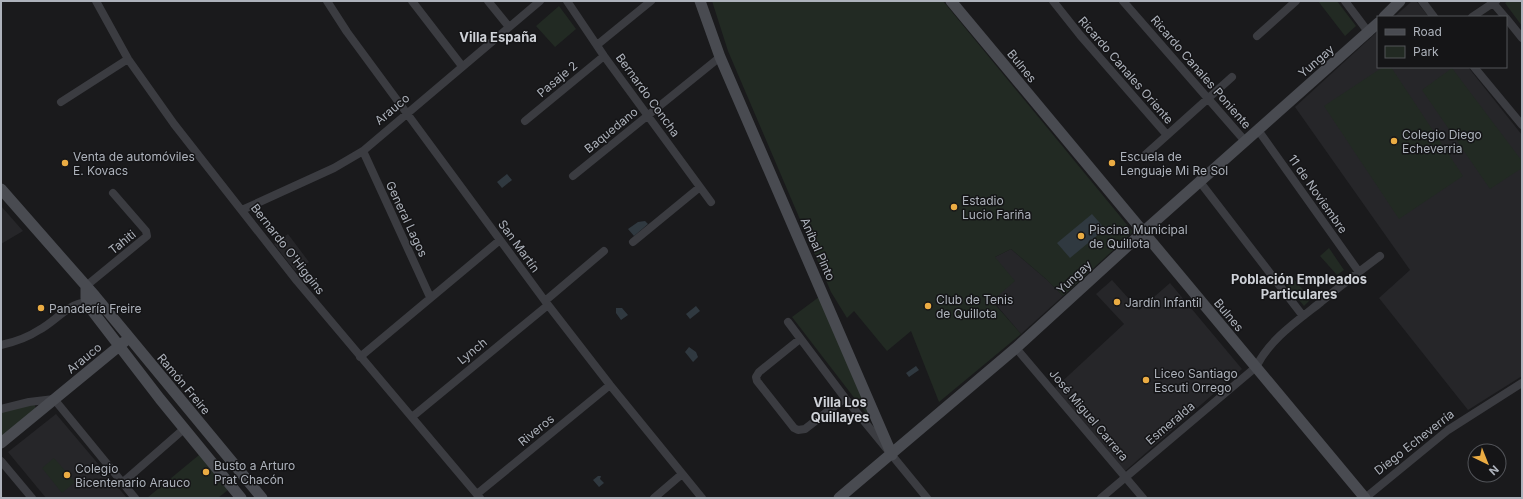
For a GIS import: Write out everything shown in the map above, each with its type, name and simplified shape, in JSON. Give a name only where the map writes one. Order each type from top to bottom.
[{"type":"street","name":"Bernardo O'Higgins","points":[[96,1],[128,58],[174,124],[297,281],[478,496]]},
{"type":"street","name":"San Martín","points":[[327,1],[546,303],[610,385],[702,498]]},
{"type":"street","points":[[412,1],[462,66]]},
{"type":"street","points":[[488,1],[509,27]]},
{"type":"street","name":"Arauco","points":[[242,210],[334,168],[363,151],[540,1]]},
{"type":"street","name":"Bernardo Concha","points":[[567,1],[604,56],[711,202]]},
{"type":"street","points":[[597,45],[651,1]]},
{"type":"street","name":"Aníbal Pinto","points":[[700,1],[720,57],[892,455],[928,498]]},
{"type":"street","name":"Bulnes","points":[[951,1],[1365,498]]},
{"type":"street","name":"Ricardo Canales Oriente","points":[[1052,1],[1167,135]]},
{"type":"street","name":"Ricardo Canales Poniente","points":[[1123,1],[1245,141]]},
{"type":"street","points":[[1257,36],[1296,1]]},
{"type":"street","points":[[1345,1],[1369,33]]},
{"type":"street","points":[[1385,16],[1400,1]]},
{"type":"street","points":[[1422,1],[1433,16]]},
{"type":"street","points":[[1474,16],[1495,2],[1505,16]]},
{"type":"street","points":[[1507,19],[1522,38]]},
{"type":"street","name":"Yungay","points":[[839,498],[892,455],[1016,348],[1142,232],[1369,33],[1377,24]]},
{"type":"street","name":"Pasaje 2","points":[[525,121],[604,56]]},
{"type":"street","name":"Baquedano","points":[[573,176],[720,57]]},
{"type":"street","points":[[61,102],[128,58]]},
{"type":"street","points":[[1475,68],[1522,126]]},
{"type":"street","name":"Ricardo Canales Oriente","points":[[1145,155],[1232,77]]},
{"type":"street","name":"11 de Noviembre","points":[[1258,130],[1359,272]]},
{"type":"street","name":"General Lagos","points":[[363,151],[430,297]]},
{"type":"street","points":[[1200,182],[1303,316]]},
{"type":"street","points":[[633,242],[700,187]]},
{"type":"street","name":"Ramón Freire","points":[[3,190],[104,307],[259,497]]},
{"type":"street","name":"Tahiti","points":[[86,286],[147,236],[146,231],[113,193]]},
{"type":"street","points":[[360,357],[500,240]]},
{"type":"street","name":"Lynch","points":[[412,417],[546,303],[604,251]]},
{"type":"street","name":"Esmeralda","points":[[1101,498],[1256,367],[1262,354],[1271,344],[1303,316],[1380,256]]},
{"type":"street","points":[[86,286],[87,302],[118,346],[241,498]]},
{"type":"street","points":[[1,345],[21,340],[40,330],[72,305],[87,302],[104,307]]},
{"type":"street","points":[[788,322],[845,398],[892,455]]},
{"type":"street","name":"Arauco","points":[[1,442],[129,338]]},
{"type":"street","points":[[800,339],[759,372],[756,377],[757,381],[794,428],[798,430],[805,429],[845,398]]},
{"type":"street","name":"José Miguel Carrera","points":[[1016,348],[1143,498]]},
{"type":"street","name":"Diego Echeverría","points":[[1365,498],[1448,430],[1522,383]]},
{"type":"street","name":"Riveros","points":[[478,496],[610,385]]},
{"type":"street","points":[[1,409],[29,402],[54,399],[135,498]]},
{"type":"street","points":[[122,483],[185,428]]},
{"type":"street","points":[[1,461],[32,498]]},
{"type":"street","points":[[654,498],[682,474]]},
{"type":"shaded area","points":[[1412,1],[1416,1],[1428,16],[1395,16]]},
{"type":"shaded area","points":[[1377,32],[1377,68],[1469,68],[1522,135],[1522,376],[1468,410],[1379,298],[1410,270],[1295,107]]},
{"type":"shaded area","points":[[507,174],[512,180],[502,188],[497,182]]},
{"type":"shaded area","points":[[1,206],[23,231],[1,244]]},
{"type":"shaded area","name":"Piscina Municipal de Quillota","points":[[1092,214],[1105,229],[1070,258],[1057,243]]},
{"type":"shaded area","points":[[645,221],[648,224],[634,236],[628,229],[638,222]]},
{"type":"shaded area","points":[[288,234],[309,262],[295,271],[274,244]]},
{"type":"shaded area","points":[[1011,249],[1046,279],[1063,296],[1021,334],[992,300],[997,296],[995,257]]},
{"type":"shaded area","name":"Liceo Santiago Escuti Orrego","points":[[1112,280],[1139,310],[1170,283],[1242,369],[1124,472],[1055,388],[1124,324],[1096,294]]},
{"type":"shaded area","points":[[696,306],[700,311],[690,319],[686,314]]},
{"type":"shaded area","points":[[616,308],[622,308],[628,315],[621,320],[616,313]]},
{"type":"shaded area","points":[[689,347],[696,352],[698,357],[693,362],[685,352]]},
{"type":"shaded area","points":[[916,366],[919,370],[909,377],[906,373]]},
{"type":"shaded area","name":"Colegio Bicentenario Arauco","points":[[56,414],[127,498],[46,498],[8,452]]},
{"type":"shaded area","points":[[598,476],[601,476],[600,479],[604,483],[599,487],[593,480]]},
{"type":"green space","name":"Estadio Lucio Fariña","points":[[712,1],[943,1],[1133,232],[1063,296],[1046,279],[1011,249],[995,257],[1015,281],[992,301],[1021,334],[939,402],[911,331],[887,351],[854,311],[847,318],[831,292],[728,51]]},
{"type":"green space","points":[[1318,1],[1337,1],[1356,26],[1345,36]]},
{"type":"green space","points":[[1508,1],[1522,1],[1522,26],[1505,3]]},
{"type":"green space","points":[[559,6],[576,29],[555,47],[536,26]]},
{"type":"green space","name":"Colegio Diego Echeverria","points":[[1381,68],[1392,68],[1463,176],[1399,219],[1324,106]]},
{"type":"green space","points":[[1452,68],[1522,161],[1522,168],[1490,189],[1422,90]]},
{"type":"green space","points":[[1329,248],[1344,270],[1337,275],[1320,256]]},
{"type":"green space","points":[[1292,277],[1311,299],[1304,306],[1285,283]]},
{"type":"green space","points":[[819,297],[872,421],[792,317]]},
{"type":"green space","points":[[34,403],[36,409],[1,437],[1,410]]},
{"type":"green space","points":[[199,455],[228,490],[218,498],[147,498]]},
{"type":"green space","points":[[54,458],[75,482],[62,493],[42,468]]},
{"type":"place","name":"Colegio Diego Echeverria","points":[[1394,141]]},
{"type":"place","name":"Venta de automóviles E. Kovacs","points":[[65,163]]},
{"type":"place","name":"Escuela de Lenguaje Mi Re Sol","points":[[1112,163]]},
{"type":"place","name":"Estadio Lucio Fariña","points":[[954,207]]},
{"type":"place","name":"Piscina Municipal de Quillota","points":[[1081,236]]},
{"type":"place","name":"Jardín Infantil","points":[[1117,302]]},
{"type":"place","name":"Club de Tenis de Quillota","points":[[928,306]]},
{"type":"place","name":"Panadería Freire","points":[[41,308]]},
{"type":"place","name":"Liceo Santiago Escuti Orrego","points":[[1146,380]]},
{"type":"place","name":"Busto a Arturo Prat Chacón","points":[[206,472]]},
{"type":"place","name":"Colegio Bicentenario Arauco","points":[[67,475]]},
{"type":"district","name":"Villa España","points":[[498,37]]},
{"type":"district","name":"Población Empleados Particulares","points":[[1299,286]]},
{"type":"district","name":"Villa Los Quillayes","points":[[840,410]]}]
